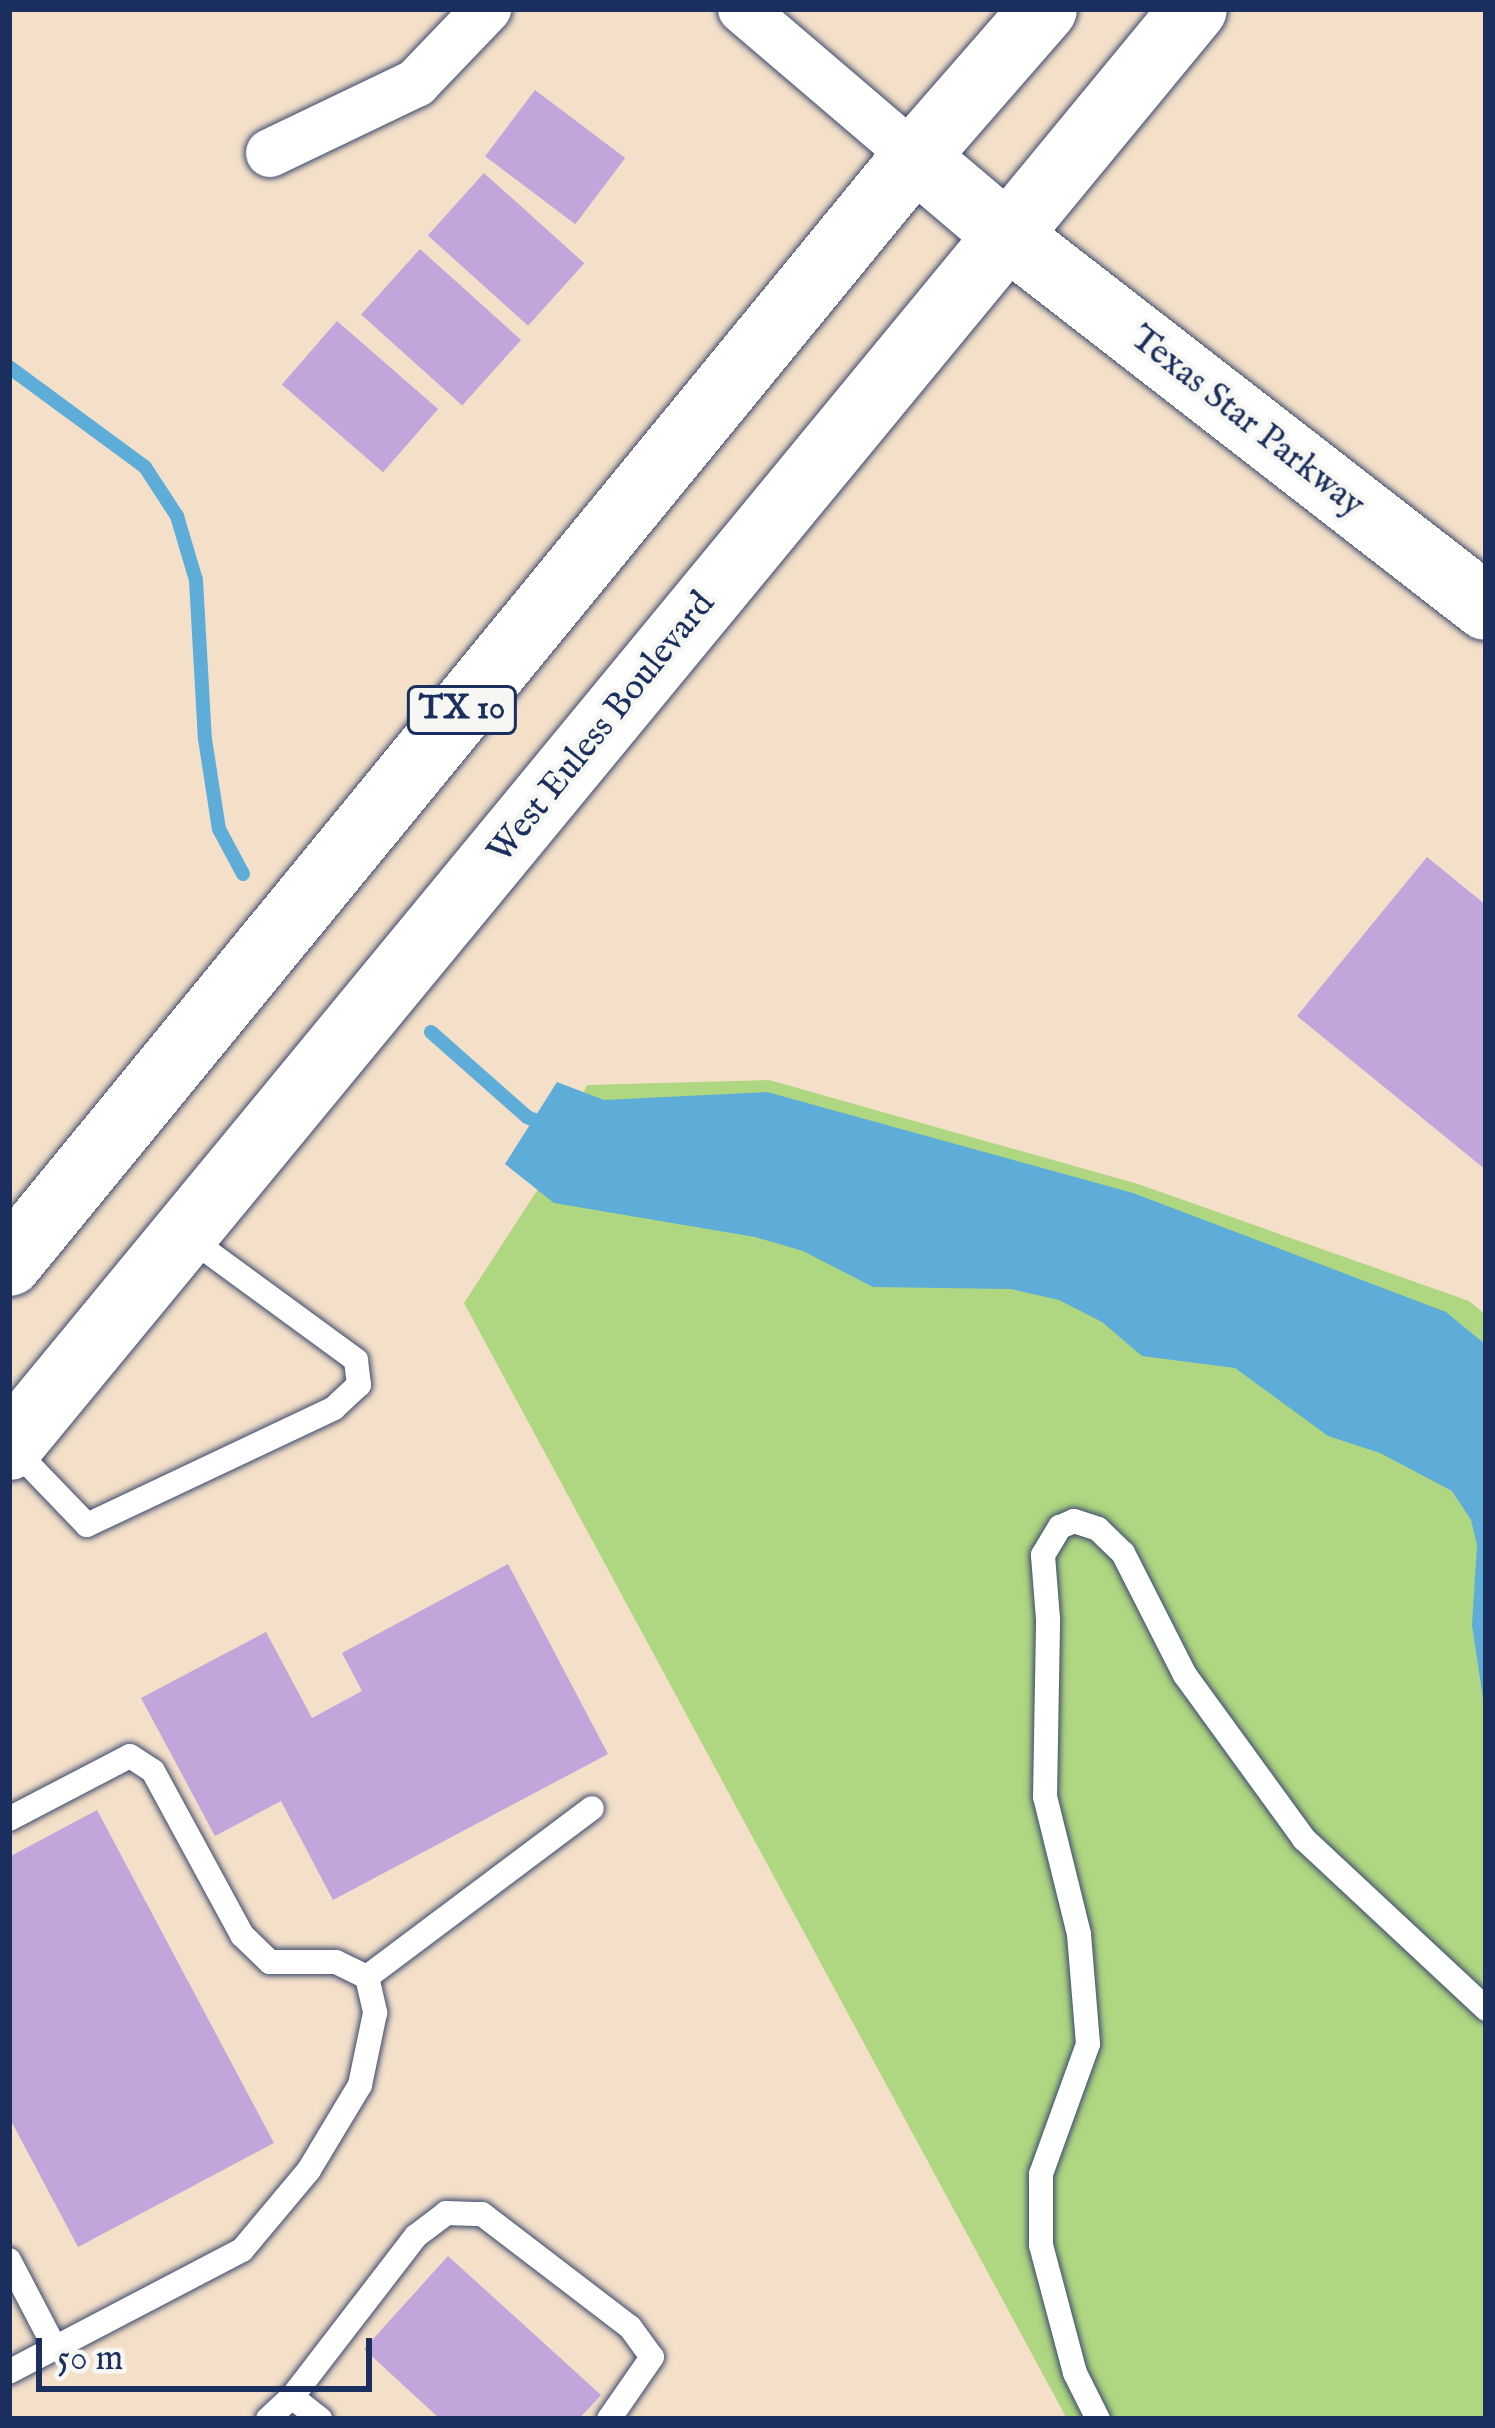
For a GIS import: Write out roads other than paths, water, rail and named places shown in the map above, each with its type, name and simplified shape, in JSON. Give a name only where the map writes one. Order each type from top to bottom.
[{"type":"main road","name":"TX 10","points":[[9,1263],[915,158],[1044,9]]},
{"type":"main road","name":"West Euless Boulevard","points":[[10,1446],[1194,9]]},
{"type":"main road","name":"Texas Star Parkway","points":[[915,158],[1007,236],[1486,608]]},
{"type":"street","points":[[270,153],[416,83],[487,9]]},
{"type":"street","points":[[742,9],[915,158]]},
{"type":"lane","points":[[10,1446],[87,1525],[334,1408],[359,1385],[356,1360],[184,1234]]},
{"type":"lane","points":[[1098,2419],[1076,2373],[1041,2245],[1041,2174],[1088,2044],[1079,1934],[1045,1797],[1043,1555],[1060,1527],[1074,1521],[1098,1529],[1123,1553],[1185,1675],[1304,1839],[1486,2009]]},
{"type":"lane","points":[[9,1820],[130,1756],[153,1771],[242,1936],[269,1961],[336,1962],[367,1977]]},
{"type":"lane","points":[[367,1977],[592,1808]]},
{"type":"lane","points":[[9,2372],[242,2250],[310,2170],[360,2084],[375,2013],[367,1977]]},
{"type":"lane","points":[[268,2419],[292,2397],[416,2236],[446,2213],[482,2215],[629,2326],[652,2357],[609,2419]]},
{"type":"lane","points":[[9,2260],[55,2348]]},
{"type":"lane","points":[[292,2397],[320,2419]]},
{"type":"water","points":[[557,1082],[604,1100],[767,1092],[1133,1193],[1446,1312],[1486,1345],[1486,1719],[1472,1625],[1477,1545],[1471,1520],[1452,1491],[1380,1453],[1328,1436],[1235,1368],[1142,1356],[1102,1322],[1059,1300],[1011,1289],[873,1287],[803,1251],[755,1237],[554,1203],[505,1164]]},
{"type":"waterway","points":[[9,367],[145,467],[177,516],[196,580],[205,739],[219,829],[243,874]]},
{"type":"waterway","points":[[431,1032],[527,1117],[548,1126]]}]
